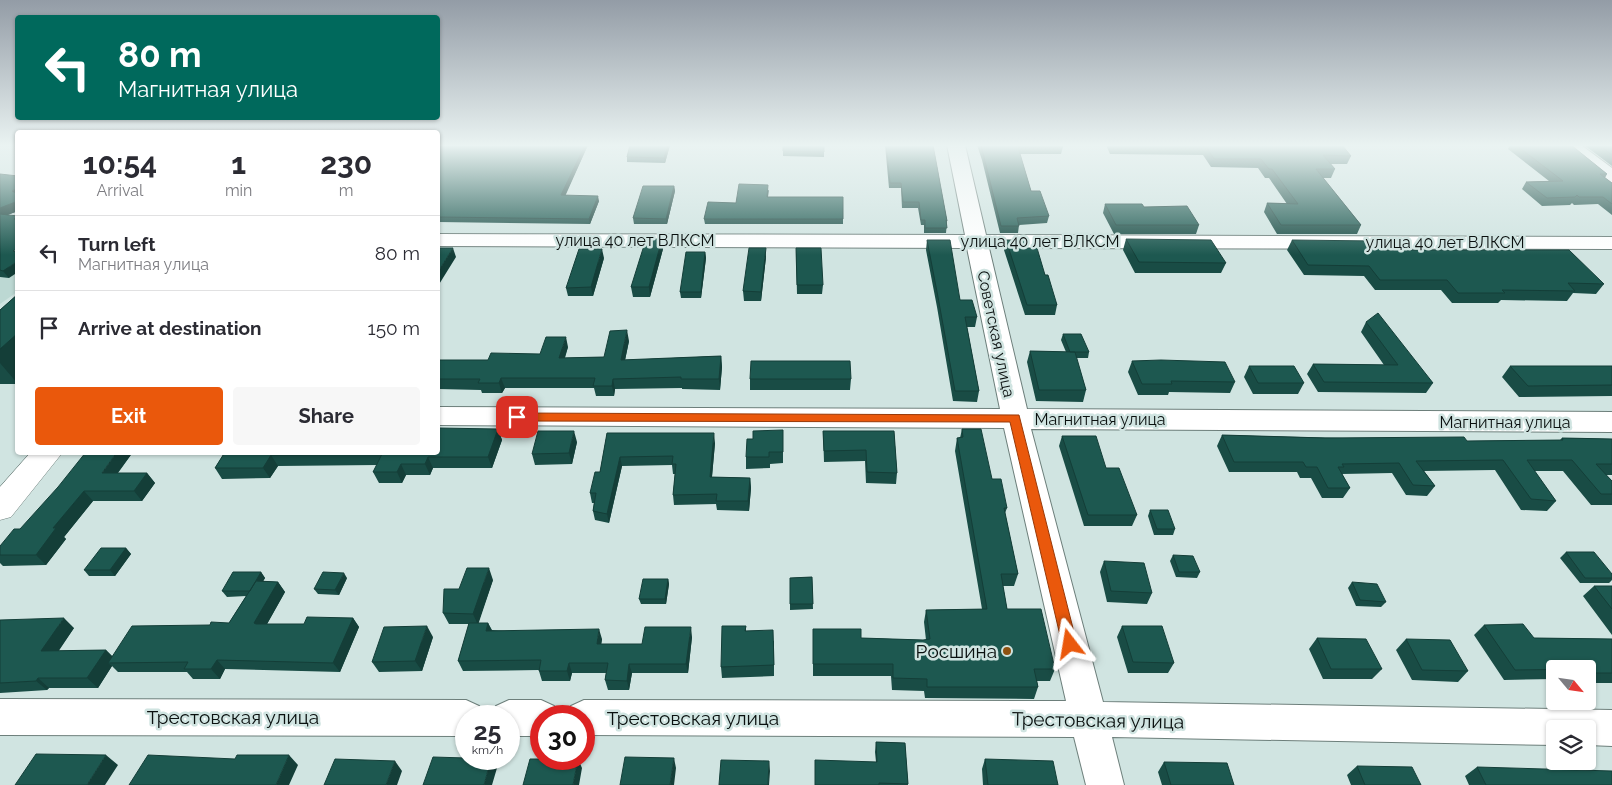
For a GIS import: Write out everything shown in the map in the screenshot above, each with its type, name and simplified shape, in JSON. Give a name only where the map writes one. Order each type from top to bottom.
[{"type":"main road","points":[[0,508],[46,455]]},
{"type":"street","name":"Советская улица","points":[[964,182],[1014,418],[1105,785]]},
{"type":"street","name":"улица 40 лет ВЛКСМ","points":[[440,240],[1612,243]]},
{"type":"street","name":"Магнитная улица","points":[[440,416],[1612,422]]},
{"type":"street","name":"Трестовская улица","points":[[0,717],[455,718]]},
{"type":"street","name":"Трестовская улица","points":[[595,718],[1088,719],[1612,728]]},
{"type":"shaded area","points":[[0,257],[15,259],[15,293],[0,304]]},
{"type":"building","points":[[0,182],[15,182],[15,190],[12,191],[15,192],[15,202],[0,208]]},
{"type":"building","points":[[440,182],[567,182],[561,195],[598,196],[589,219],[440,217]]},
{"type":"building","points":[[940,182],[947,228],[925,228],[925,220],[921,220],[919,202],[903,202],[901,183],[890,183]]},
{"type":"building","points":[[990,182],[1028,182],[1031,191],[1040,191],[1049,216],[1017,218],[1019,226],[1001,226]]},
{"type":"building","points":[[1281,182],[1326,182],[1361,225],[1281,225],[1267,203],[1298,204]]},
{"type":"building","points":[[1526,182],[1610,182],[1612,183],[1612,204],[1603,197],[1579,197],[1577,195],[1575,197],[1547,198]]},
{"type":"building","points":[[739,184],[768,185],[767,197],[843,197],[843,219],[704,219],[708,202],[736,203]]},
{"type":"building","points":[[643,186],[674,186],[666,219],[633,218]]},
{"type":"building","points":[[1105,204],[1142,204],[1144,207],[1187,206],[1199,225],[1116,225]]},
{"type":"building","points":[[0,214],[15,216],[15,250],[13,251],[15,251],[15,263],[3,271],[0,270]]},
{"type":"building","points":[[646,239],[662,239],[649,287],[631,287]]},
{"type":"building","points":[[1126,239],[1211,240],[1226,263],[1139,262]]},
{"type":"building","points":[[927,240],[950,240],[960,300],[972,300],[977,317],[965,317],[979,391],[955,391]]},
{"type":"building","points":[[1006,240],[1025,240],[1027,248],[1037,248],[1057,305],[1027,305]]},
{"type":"building","points":[[1292,240],[1376,241],[1385,250],[1569,250],[1604,284],[1568,283],[1575,291],[1502,290],[1505,293],[1458,293],[1447,280],[1380,280],[1369,266],[1308,265]]},
{"type":"building","points":[[440,248],[453,248],[440,269]]},
{"type":"building","points":[[749,248],[766,248],[761,292],[743,291]]},
{"type":"building","points":[[796,248],[821,248],[823,285],[797,285]]},
{"type":"building","points":[[579,249],[602,249],[591,287],[566,288]]},
{"type":"building","points":[[686,252],[705,252],[701,292],[680,292]]},
{"type":"building","points":[[15,297],[15,336],[0,349],[0,310]]},
{"type":"building","points":[[1378,313],[1433,383],[1324,382],[1313,364],[1398,365],[1366,322]]},
{"type":"building","points":[[627,330],[621,360],[721,356],[719,379],[681,379],[681,377],[613,379],[612,386],[593,386],[595,378],[501,378],[499,383],[478,383],[480,379],[440,379],[440,360],[488,360],[491,353],[540,354],[546,337],[566,337],[559,358],[604,357],[610,331]]},
{"type":"building","points":[[1063,334],[1081,334],[1089,352],[1070,352]]},
{"type":"building","points":[[1030,351],[1075,352],[1086,390],[1039,390]]},
{"type":"building","points":[[751,361],[850,361],[851,379],[750,379]]},
{"type":"building","points":[[1132,361],[1225,362],[1235,382],[1171,381],[1172,384],[1142,384]]},
{"type":"building","points":[[1249,366],[1294,366],[1304,383],[1258,383]]},
{"type":"building","points":[[1510,366],[1612,366],[1612,385],[1528,386]]},
{"type":"building","points":[[440,428],[498,429],[488,457],[428,457],[425,464],[401,464],[397,472],[373,472],[382,455],[440,455]]},
{"type":"building","points":[[962,429],[981,429],[992,479],[1001,479],[1007,508],[1004,508],[1018,574],[1001,574],[1007,609],[1041,609],[1055,669],[1034,669],[1038,687],[927,687],[927,679],[893,678],[893,664],[813,664],[813,629],[861,629],[861,638],[923,640],[930,639],[926,610],[987,609],[957,438],[963,437]]},
{"type":"building","points":[[783,430],[783,452],[769,452],[769,457],[746,457],[747,439],[753,439],[753,431]]},
{"type":"building","points":[[538,431],[574,431],[569,453],[532,454]]},
{"type":"building","points":[[823,431],[894,431],[897,473],[867,472],[866,450],[824,451]]},
{"type":"building","points":[[607,433],[714,433],[710,477],[750,478],[748,501],[716,501],[717,494],[673,495],[676,464],[672,464],[673,456],[620,457],[607,514],[593,511],[596,493],[590,493],[595,472],[600,472]]},
{"type":"building","points":[[1222,435],[1325,438],[1464,437],[1467,441],[1563,440],[1562,438],[1612,439],[1612,464],[1596,464],[1612,481],[1612,494],[1601,494],[1572,460],[1527,460],[1556,501],[1531,499],[1503,460],[1416,461],[1435,486],[1413,485],[1399,463],[1342,464],[1344,467],[1338,467],[1350,488],[1328,488],[1317,467],[1306,467],[1303,462],[1234,462]]},
{"type":"building","points":[[1062,436],[1096,436],[1106,468],[1119,468],[1137,515],[1088,515]]},
{"type":"building","points":[[84,455],[115,455],[102,473],[147,473],[134,491],[84,491],[53,528],[56,528],[36,555],[0,555],[0,546],[14,529],[20,529]]},
{"type":"building","points":[[223,455],[271,455],[263,468],[215,468]]},
{"type":"building","points":[[1150,510],[1168,510],[1175,529],[1157,529]]},
{"type":"building","points":[[101,548],[126,548],[110,570],[84,570]]},
{"type":"building","points":[[1566,552],[1594,552],[1612,574],[1612,578],[1585,578]]},
{"type":"building","points":[[1173,555],[1193,556],[1200,572],[1179,572]]},
{"type":"building","points":[[1104,561],[1144,563],[1152,593],[1111,591]]},
{"type":"building","points":[[467,568],[489,568],[473,614],[443,613],[444,589],[459,589]]},
{"type":"building","points":[[233,572],[261,572],[250,591],[222,591]]},
{"type":"building","points":[[323,572],[344,573],[335,590],[314,589]]},
{"type":"building","points":[[812,577],[813,604],[790,604],[790,578]]},
{"type":"building","points":[[643,579],[668,579],[665,599],[639,599]]},
{"type":"building","points":[[256,581],[278,582],[254,623],[256,624],[304,624],[307,617],[353,618],[333,663],[217,660],[211,669],[184,669],[188,662],[108,663],[132,626],[210,625],[211,622],[229,623]]},
{"type":"building","points":[[1352,582],[1377,584],[1386,602],[1360,600]]},
{"type":"building","points":[[1594,586],[1612,586],[1612,609]]},
{"type":"building","points":[[64,618],[41,651],[106,650],[87,678],[38,678],[36,681],[0,683],[0,620]]},
{"type":"building","points":[[469,623],[488,623],[486,631],[599,629],[597,644],[642,644],[645,627],[691,627],[686,664],[629,664],[627,681],[605,680],[608,663],[569,663],[567,671],[539,671],[541,660],[458,661]]},
{"type":"building","points":[[1523,624],[1534,638],[1612,639],[1612,673],[1596,673],[1596,660],[1546,660],[1546,670],[1515,670],[1484,625]]},
{"type":"building","points":[[427,626],[415,661],[372,662],[384,627]]},
{"type":"building","points":[[722,626],[746,626],[745,631],[773,630],[774,665],[721,667]]},
{"type":"building","points":[[1122,626],[1162,626],[1174,663],[1133,662]]},
{"type":"building","points":[[1317,638],[1366,639],[1382,669],[1331,669]]},
{"type":"building","points":[[1406,639],[1450,640],[1468,671],[1422,670]]},
{"type":"building","points":[[876,742],[905,743],[908,784],[815,785],[815,760],[877,762]]},
{"type":"building","points":[[36,754],[106,755],[87,785],[15,785]]},
{"type":"building","points":[[148,755],[235,759],[237,755],[289,755],[276,785],[129,785]]},
{"type":"building","points":[[433,757],[455,758],[455,770],[488,770],[484,785],[423,785]]},
{"type":"building","points":[[625,757],[674,758],[670,785],[620,785]]},
{"type":"building","points":[[335,759],[395,761],[386,785],[324,785]]},
{"type":"building","points":[[530,759],[530,770],[576,770],[573,785],[523,785]]},
{"type":"building","points":[[985,759],[1053,761],[1058,785],[988,785]]},
{"type":"building","points":[[721,760],[769,761],[768,785],[719,785]]},
{"type":"building","points":[[1164,762],[1227,763],[1234,785],[1171,785]]},
{"type":"building","points":[[1357,766],[1412,767],[1421,785],[1365,785]]},
{"type":"building","points":[[1477,767],[1612,771],[1612,785],[1486,785]]},
{"type":"place","name":"Росшина","points":[[1007,651]]},
{"type":"route","points":[[517,417],[1014,418],[1070,644]]}]
